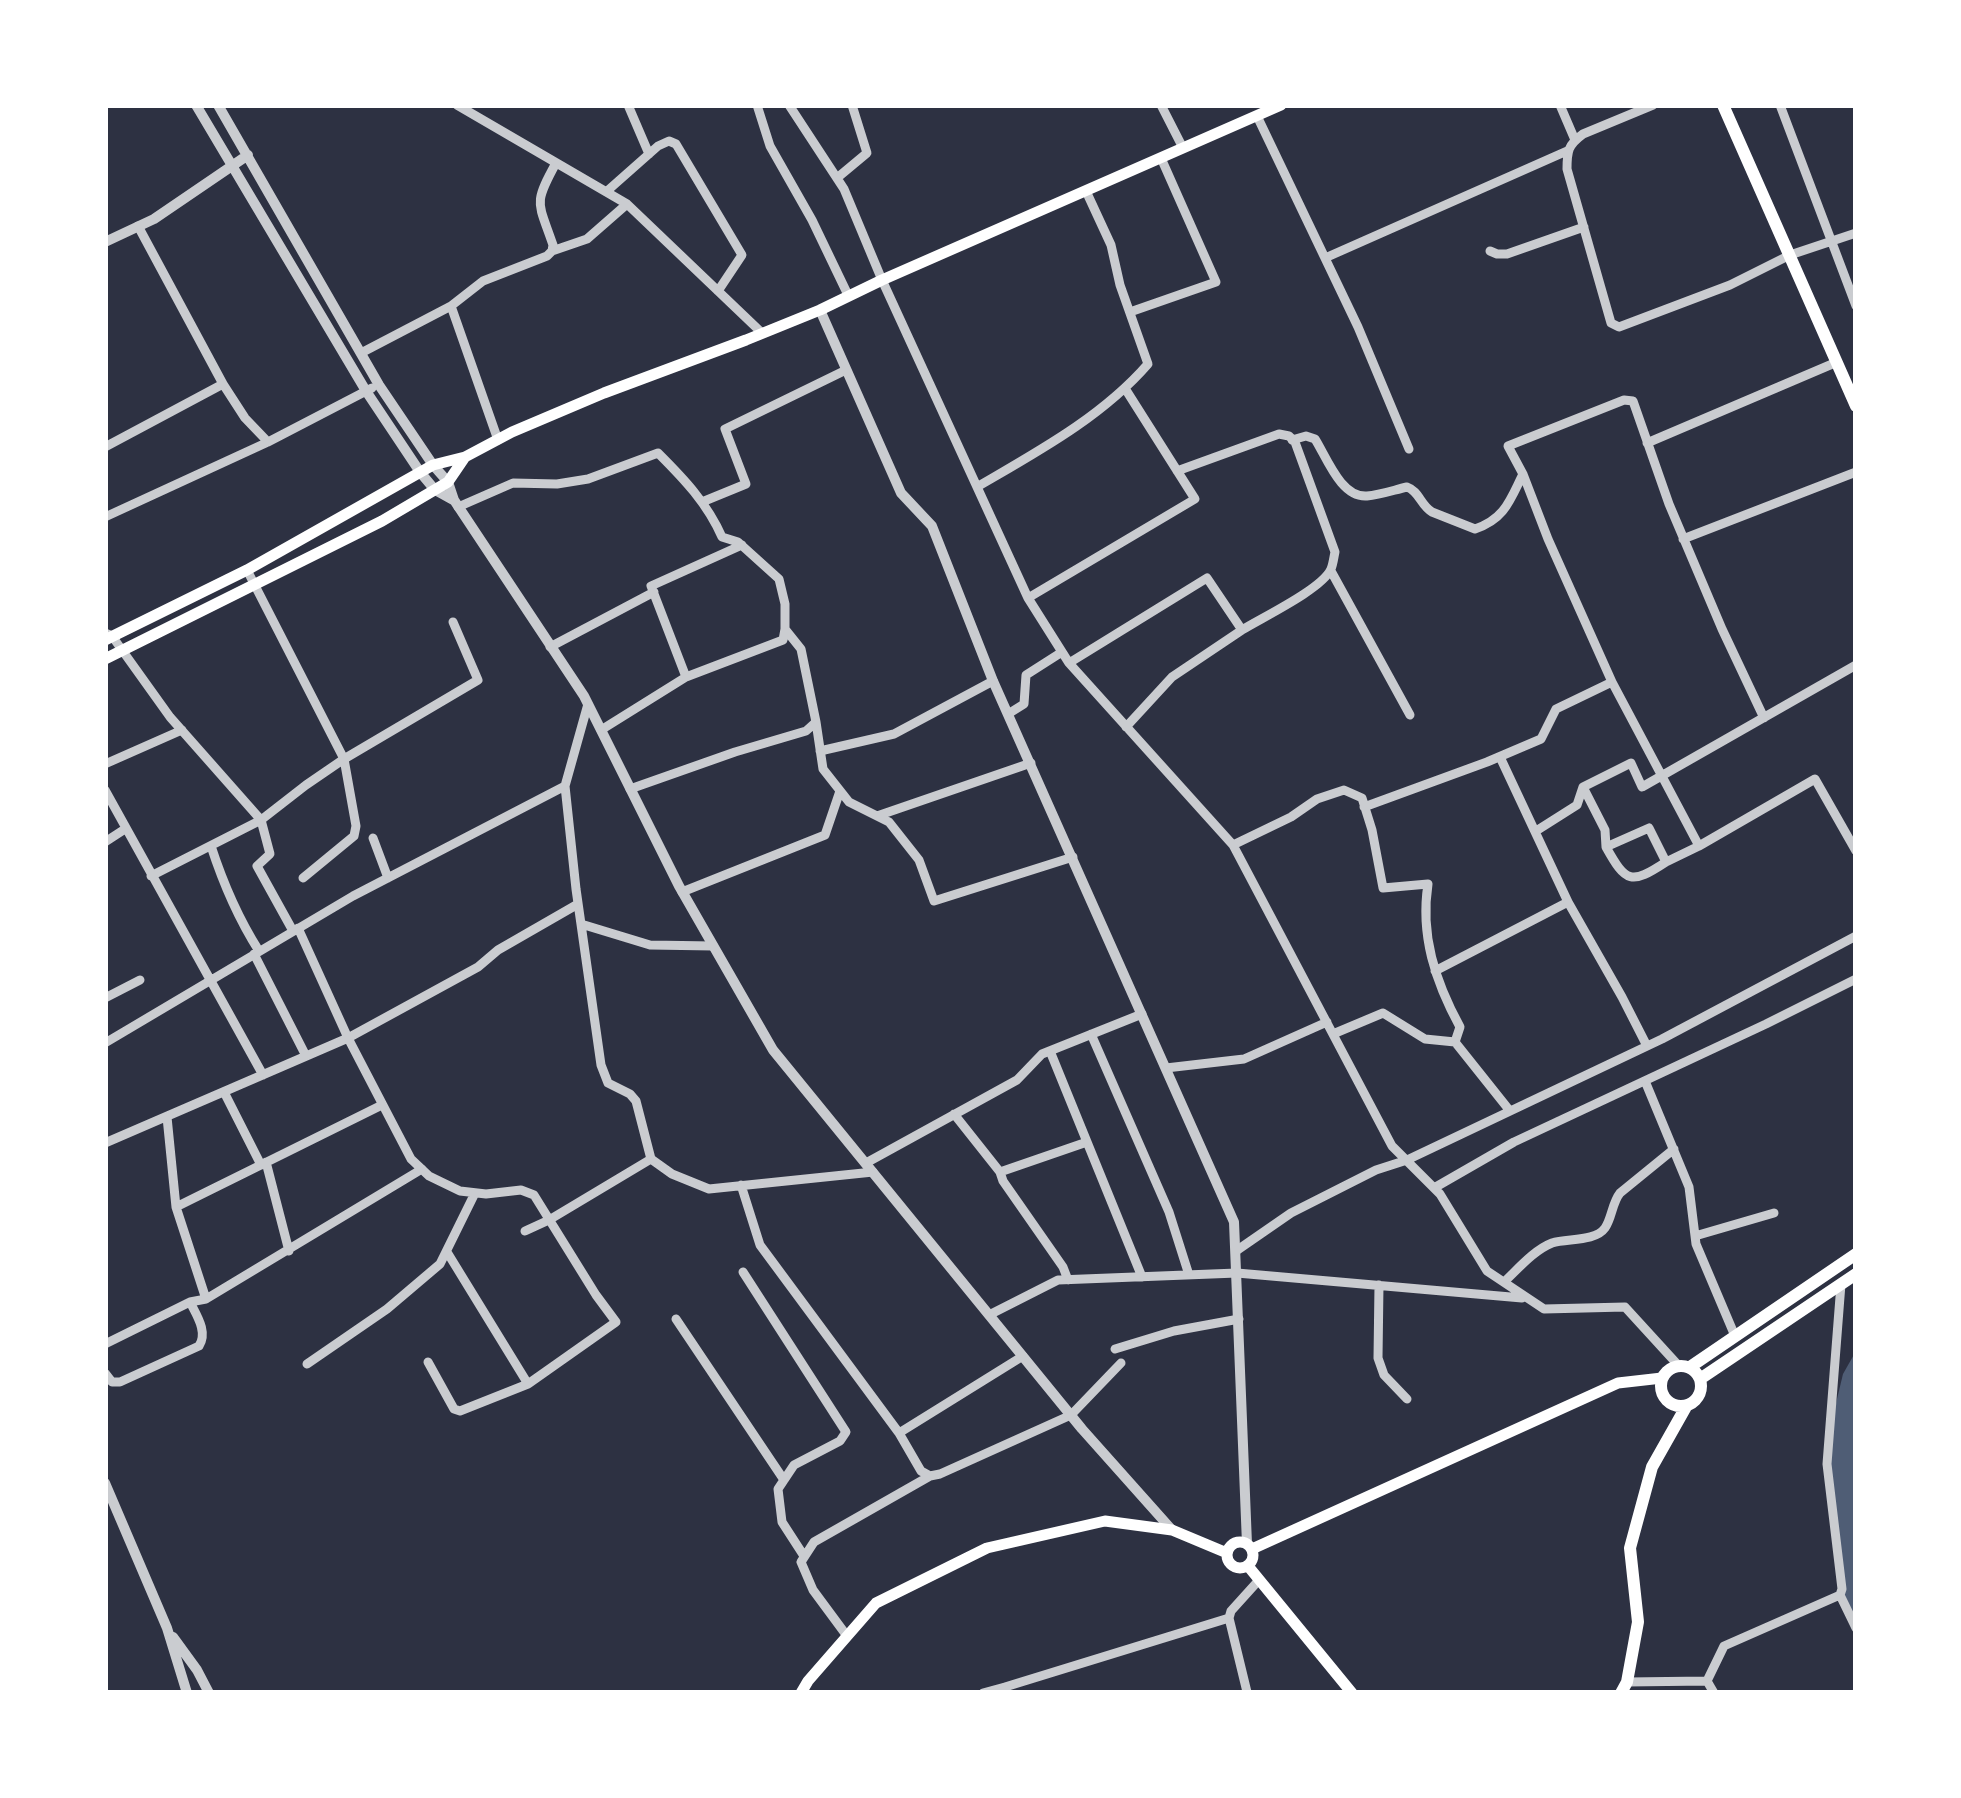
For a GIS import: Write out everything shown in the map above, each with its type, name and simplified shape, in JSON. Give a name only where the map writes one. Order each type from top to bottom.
[{"type":"main road","points":[[108,637],[246,570],[433,465],[464,457],[604,393],[820,310],[1281,105]]},
{"type":"main road","points":[[1723,105],[1856,406]]},
{"type":"main road","points":[[105,660],[382,521],[448,482],[464,457]]},
{"type":"main road","points":[[1689,1370],[1856,1254]]},
{"type":"main road","points":[[1687,1405],[1668,1402],[1661,1391],[1662,1378],[1668,1370],[1689,1370],[1856,1274]]},
{"type":"main road","points":[[1624,1687],[1638,1622],[1630,1548],[1652,1467],[1687,1405],[1698,1397],[1701,1385],[1689,1370]]},
{"type":"main road","points":[[1250,1547],[1618,1383],[1662,1378]]},
{"type":"main road","points":[[800,1693],[876,1603],[987,1548],[1105,1521],[1172,1530],[1227,1553]]},
{"type":"main road","points":[[1234,1543],[1250,1547],[1252,1562],[1233,1567],[1227,1553],[1234,1543]]},
{"type":"main road","points":[[1248,1566],[1352,1693]]},
{"type":"street","points":[[456,504],[435,490],[420,472],[366,391],[199,109],[219,105],[379,384],[448,482],[456,504],[588,704],[682,892],[774,1050],[1022,1356],[1172,1530]]},
{"type":"street","points":[[458,105],[627,204],[762,333]]},
{"type":"street","points":[[628,105],[649,154]]},
{"type":"street","points":[[757,105],[770,146],[848,295]]},
{"type":"street","points":[[789,105],[844,189],[1028,598],[1070,664],[1232,845],[1392,1146],[1434,1188],[1486,1271],[1544,1309],[1626,1307],[1689,1370]]},
{"type":"street","points":[[836,178],[867,153],[852,105]]},
{"type":"street","points":[[1161,105],[1183,148]]},
{"type":"street","points":[[1560,105],[1575,140]]},
{"type":"street","points":[[1325,258],[1567,152],[1583,134],[1653,105]]},
{"type":"street","points":[[1780,105],[1856,306]]},
{"type":"street","points":[[1256,116],[1358,327],[1409,449]]},
{"type":"street","points":[[606,192],[658,146],[669,141],[676,144],[742,255],[718,291]]},
{"type":"street","points":[[1567,152],[1568,169],[1611,323],[1619,327],[1856,233]]},
{"type":"street","points":[[105,242],[154,219],[248,155]]},
{"type":"street","points":[[1130,312],[1216,282],[1161,158]]},
{"type":"street","points":[[552,251],[539,197],[556,163]]},
{"type":"street","points":[[976,487],[1042,449],[1126,390],[1148,364],[1120,285],[1111,245],[1086,191]]},
{"type":"street","points":[[361,353],[452,306],[483,280],[587,239],[627,204]]},
{"type":"street","points":[[138,226],[222,384],[268,442]]},
{"type":"street","points":[[1490,251],[1507,254],[1584,227]]},
{"type":"street","points":[[452,306],[498,440]]},
{"type":"street","points":[[820,310],[901,493],[932,526],[993,681],[1234,1222],[1250,1547]]},
{"type":"street","points":[[1647,443],[1837,362]]},
{"type":"street","points":[[702,502],[746,484],[725,429],[846,370]]},
{"type":"street","points":[[105,446],[222,384]]},
{"type":"street","points":[[105,518],[268,442],[379,384]]},
{"type":"street","points":[[1028,598],[1195,499],[1126,390]]},
{"type":"street","points":[[1699,846],[1612,682],[1508,446],[1624,400],[1632,401],[1683,538],[1764,718]]},
{"type":"street","points":[[1126,727],[1172,677],[1320,584],[1331,570],[1334,552],[1289,436],[1279,434],[1177,471]]},
{"type":"street","points":[[1292,440],[1306,436],[1315,439],[1352,494],[1368,496],[1407,487],[1432,512],[1476,529],[1495,521],[1523,474]]},
{"type":"street","points":[[456,504],[513,484],[557,484],[588,478],[658,453],[695,490],[722,538],[738,542],[779,579],[786,629],[783,640],[686,677],[601,730]]},
{"type":"street","points":[[1683,538],[1856,472]]},
{"type":"street","points":[[686,677],[652,586],[742,546]]},
{"type":"street","points":[[246,570],[344,759],[356,826],[354,836],[304,878]]},
{"type":"street","points":[[1331,570],[1410,715]]},
{"type":"street","points":[[1070,664],[1207,578],[1242,630]]},
{"type":"street","points":[[550,647],[654,592]]},
{"type":"street","points":[[152,876],[261,820],[344,759],[478,680],[454,622]]},
{"type":"street","points":[[786,629],[801,648],[823,769],[848,802],[889,822],[918,860],[934,901],[1073,857]]},
{"type":"street","points":[[108,637],[261,820],[270,854],[257,866],[296,930],[411,1159],[429,1176],[460,1191],[486,1194],[520,1190],[534,1195],[616,1322],[528,1384],[460,1411],[454,1409],[428,1362]]},
{"type":"street","points":[[1008,714],[1024,704],[1026,676],[1062,652]]},
{"type":"street","points":[[1536,831],[1577,805],[1583,787],[1631,764],[1642,787],[1856,665]]},
{"type":"street","points":[[820,751],[894,734],[993,681]]},
{"type":"street","points":[[1364,807],[1541,740],[1556,709],[1612,682]]},
{"type":"street","points":[[588,704],[565,786],[601,1065],[608,1083],[630,1094],[636,1102],[651,1159],[672,1174],[709,1189],[869,1167],[1017,1080],[1042,1054],[1142,1014]]},
{"type":"street","points":[[630,789],[806,731],[816,722]]},
{"type":"street","points":[[105,764],[182,730]]},
{"type":"street","points":[[1500,757],[1568,902],[1647,1046]]},
{"type":"street","points":[[876,816],[1031,763]]},
{"type":"street","points":[[1583,787],[1605,830],[1606,847],[1620,871],[1636,878],[1815,780],[1856,851]]},
{"type":"street","points":[[105,1044],[388,878],[565,786]]},
{"type":"street","points":[[105,790],[263,1075]]},
{"type":"street","points":[[1232,845],[1344,790],[1362,798],[1383,888],[1428,884],[1424,911],[1435,971],[1460,1027],[1455,1042]]},
{"type":"street","points":[[682,892],[825,836],[840,791]]},
{"type":"street","points":[[1606,847],[1648,828],[1666,862]]},
{"type":"street","points":[[105,842],[125,829]]},
{"type":"street","points":[[373,838],[388,878]]},
{"type":"street","points":[[210,846],[228,893],[306,1056]]},
{"type":"street","points":[[1435,971],[1568,902]]},
{"type":"street","points":[[105,1143],[348,1038],[478,966],[498,950],[578,904]]},
{"type":"street","points":[[581,924],[650,945],[713,946]]},
{"type":"street","points":[[1236,1251],[1291,1213],[1647,1046],[1856,936]]},
{"type":"street","points":[[1434,1188],[1514,1142],[1856,979]]},
{"type":"street","points":[[105,998],[140,980]]},
{"type":"street","points":[[1333,1034],[1382,1013],[1424,1039],[1455,1042],[1510,1111]]},
{"type":"street","points":[[1166,1068],[1244,1059],[1327,1022]]},
{"type":"street","points":[[1092,1034],[1169,1212],[1188,1275]]},
{"type":"street","points":[[1050,1051],[1142,1277]]},
{"type":"street","points":[[1646,1081],[1689,1188],[1696,1244],[1735,1336]]},
{"type":"street","points":[[224,1092],[264,1164],[289,1251]]},
{"type":"street","points":[[176,1207],[382,1105]]},
{"type":"street","points":[[954,1114],[1000,1172],[1068,1280]]},
{"type":"street","points":[[167,1118],[176,1207],[206,1299]]},
{"type":"street","points":[[1000,1172],[1088,1142]]},
{"type":"street","points":[[1504,1282],[1546,1246],[1599,1233],[1605,1228],[1620,1192],[1674,1149]]},
{"type":"street","points":[[525,1231],[651,1159]]},
{"type":"street","points":[[105,1344],[190,1302],[206,1299],[422,1169]]},
{"type":"street","points":[[741,1185],[760,1245],[900,1434],[921,1470],[930,1476]]},
{"type":"street","points":[[307,1364],[387,1309],[440,1264],[476,1193]]},
{"type":"street","points":[[1695,1236],[1774,1213]]},
{"type":"street","points":[[447,1252],[528,1384]]},
{"type":"street","points":[[743,1272],[846,1432],[840,1441],[794,1466],[778,1489],[782,1522],[804,1556]]},
{"type":"street","points":[[989,1314],[1058,1280],[1237,1273],[1528,1298]]},
{"type":"street","points":[[1841,1284],[1826,1464],[1840,1595],[1856,1628]]},
{"type":"street","points":[[1380,1286],[1378,1358],[1384,1375],[1407,1399]]},
{"type":"street","points":[[105,1374],[112,1382],[120,1382],[199,1346],[203,1330],[190,1302]]},
{"type":"street","points":[[676,1319],[784,1480]]},
{"type":"street","points":[[1115,1349],[1174,1331],[1239,1319]]},
{"type":"street","points":[[900,1434],[1022,1356]]},
{"type":"street","points":[[847,1636],[812,1590],[800,1562],[814,1542],[930,1476],[1071,1415],[1121,1363]]},
{"type":"street","points":[[105,1482],[167,1628],[188,1693]]},
{"type":"street","points":[[1245,1693],[1248,1692],[1229,1618],[1259,1580]]},
{"type":"street","points":[[1707,1681],[1724,1646],[1840,1595]]},
{"type":"street","points":[[983,1693],[1006,1690],[1229,1618]]},
{"type":"street","points":[[167,1628],[209,1693]]},
{"type":"street","points":[[1624,1687],[1707,1681]]},
{"type":"street","points":[[1707,1681],[1714,1693]]},
{"type":"water","points":[[1856,1351],[1856,1624],[1843,1595],[1831,1484],[1831,1424],[1843,1374]]}]
